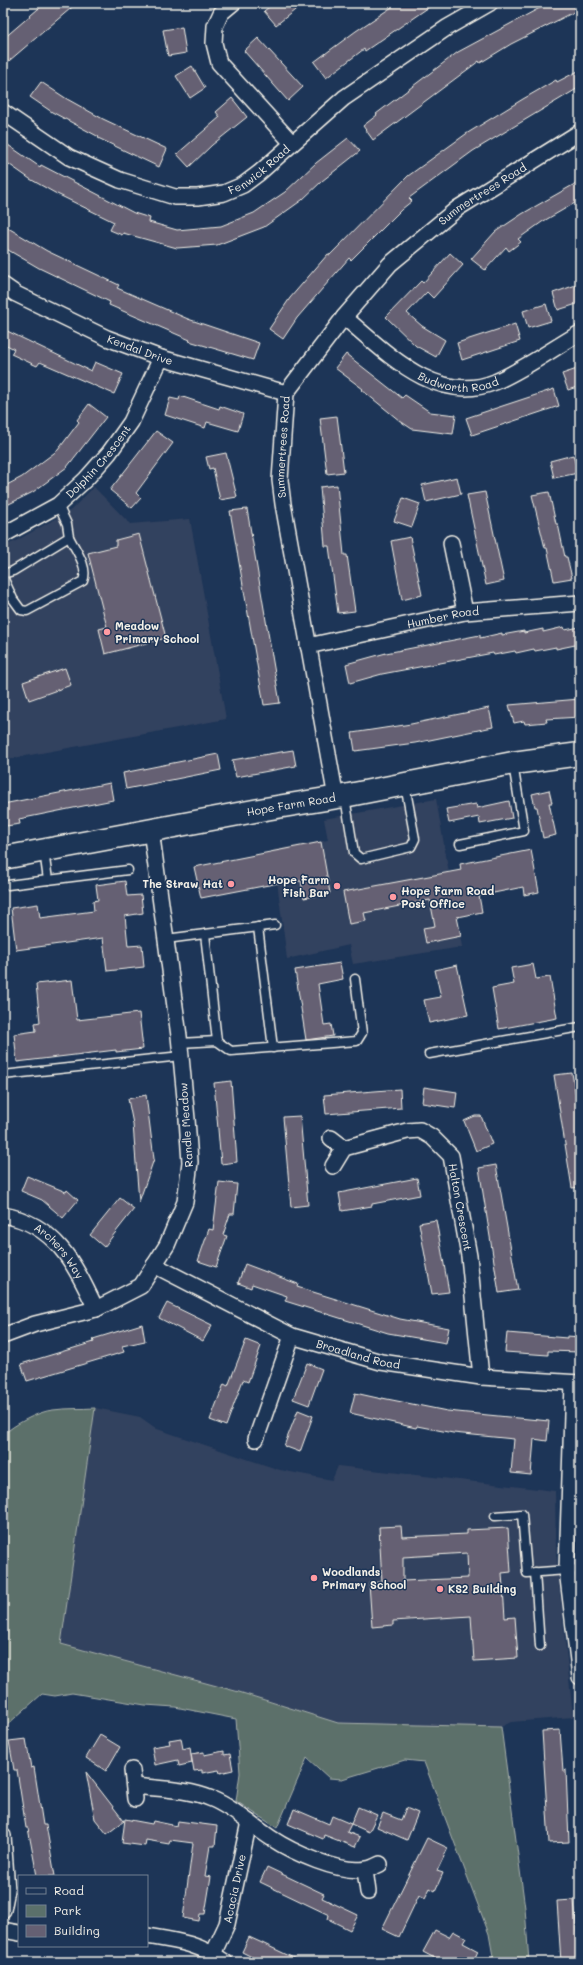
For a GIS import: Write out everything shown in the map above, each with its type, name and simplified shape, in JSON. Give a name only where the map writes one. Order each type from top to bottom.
[{"type":"street","points":[[233,3],[221,13],[215,26],[214,43],[219,63],[292,143]]},
{"type":"street","name":"Fenwick Road","points":[[3,112],[69,157],[120,180],[175,197],[198,197],[224,193],[242,185],[259,173],[344,98],[448,27],[490,3]]},
{"type":"street","name":"Summertrees Road","points":[[340,797],[308,646],[283,504],[280,480],[286,393],[344,317],[390,264],[458,208],[580,132]]},
{"type":"street","name":"Kendal Drive","points":[[3,285],[16,294],[107,338],[161,358],[286,393]]},
{"type":"street","name":"Budworth Road","points":[[344,317],[407,368],[436,384],[458,387],[479,387],[494,382],[580,333]]},
{"type":"street","name":"Dolphin Crescent","points":[[3,535],[58,505],[86,479],[109,453],[131,422],[161,358]]},
{"type":"street","points":[[451,543],[465,612]]},
{"type":"street","name":"Humber Road","points":[[308,646],[465,612],[580,603]]},
{"type":"street","name":"Hope Farm Road","points":[[3,858],[340,797],[513,763],[580,754]]},
{"type":"street","name":"Randle Meadow","points":[[3,1336],[35,1324],[96,1309],[141,1286],[167,1244],[185,1202],[190,1169],[187,1119],[180,1049],[151,830]]},
{"type":"street","name":"Halton Crescent","points":[[344,1148],[407,1131],[420,1130],[432,1137],[451,1156],[469,1256],[481,1377]]},
{"type":"street","points":[[331,1138],[344,1148],[333,1166]]},
{"type":"street","name":"Archers Way","points":[[3,1215],[14,1216],[38,1226],[66,1252],[96,1309]]},
{"type":"street","name":"Broadland Road","points":[[154,1265],[292,1336],[381,1362],[481,1377],[577,1383]]},
{"type":"street","points":[[256,1439],[292,1336]]},
{"type":"street","points":[[577,1383],[574,1569],[580,1677]]},
{"type":"street","points":[[132,1770],[135,1793],[193,1793],[212,1799],[272,1838],[314,1860],[353,1869],[365,1870],[380,1864]]},
{"type":"street","name":"Acacia Drive","points":[[219,1958],[249,1822]]},
{"type":"street","points":[[3,1836],[7,1890],[3,1910]]},
{"type":"street","points":[[365,1870],[368,1892]]},
{"type":"street","points":[[3,1930],[18,1933]]},
{"type":"street","points":[[148,1936],[182,1942],[207,1950],[219,1958]]},
{"type":"lane","points":[[58,505],[67,524],[69,538],[82,563],[85,575],[83,581],[27,611],[21,610],[13,599],[3,576],[69,538]]},
{"type":"lane","points":[[460,844],[524,831],[513,763]]},
{"type":"lane","points":[[340,797],[354,854],[361,858],[411,847],[415,839],[405,784]]},
{"type":"lane","points":[[44,850],[48,880]]},
{"type":"lane","points":[[8,885],[128,870]]},
{"type":"lane","points":[[166,939],[275,925]]},
{"type":"lane","points":[[258,927],[273,1048]]},
{"type":"lane","points":[[205,934],[217,1041]]},
{"type":"lane","points":[[3,1075],[180,1049],[217,1041],[231,1051],[357,1041],[362,1033],[356,979]]},
{"type":"lane","points":[[428,1054],[580,1027]]},
{"type":"lane","points":[[495,1516],[522,1514],[527,1573],[574,1569]]},
{"type":"lane","points":[[535,1572],[540,1646]]},
{"type":"shaded area","name":"Meadow Primary School","points":[[94,487],[130,524],[190,519],[226,719],[3,760],[3,546],[14,542],[71,510]]},
{"type":"shaded area","points":[[436,799],[462,947],[353,964],[349,945],[287,959],[273,850],[328,840],[324,819]]},
{"type":"shaded area","name":"Woodlands Primary School","points":[[95,1408],[140,1417],[157,1429],[280,1470],[332,1480],[338,1466],[555,1491],[556,1553],[573,1717],[511,1722],[501,1727],[338,1723],[239,1692],[61,1644]]},
{"type":"green space","points":[[95,1408],[61,1644],[239,1692],[338,1723],[501,1727],[525,1908],[529,1962],[494,1962],[489,1934],[424,1762],[405,1760],[342,1779],[329,1778],[307,1758],[277,1828],[236,1801],[240,1773],[236,1719],[175,1707],[145,1705],[72,1693],[55,1696],[42,1694],[7,1725],[3,1726],[3,1633],[7,1633],[3,1601],[3,1435],[26,1419],[47,1411]]},
{"type":"building","points":[[45,3],[77,3],[3,66],[3,39]]},
{"type":"building","points":[[274,3],[304,3],[276,25],[264,11]]},
{"type":"building","points":[[398,3],[435,3],[365,51],[364,49],[326,78],[314,62],[356,31]]},
{"type":"building","points":[[549,3],[580,3],[580,9],[511,44],[480,63],[479,61],[373,140],[363,126],[377,115],[376,114],[458,52]]},
{"type":"building","points":[[182,27],[186,53],[168,56],[163,30]]},
{"type":"building","points":[[258,38],[303,87],[288,101],[244,51]]},
{"type":"building","points":[[192,66],[205,88],[190,98],[176,76]]},
{"type":"building","points":[[580,70],[580,87],[473,151],[409,198],[412,201],[402,209],[351,260],[349,258],[297,318],[283,339],[269,329],[290,298],[328,254],[330,255],[408,176],[466,134],[556,80],[557,82]]},
{"type":"building","points":[[41,82],[67,99],[103,119],[167,149],[159,167],[98,138],[99,137],[52,112],[30,97]]},
{"type":"building","points":[[232,98],[247,117],[212,145],[189,167],[177,154],[220,117],[216,112]]},
{"type":"building","points":[[348,138],[360,151],[322,181],[302,200],[264,227],[217,245],[177,248],[123,233],[122,235],[110,230],[114,222],[55,193],[30,179],[3,160],[3,153],[8,145],[40,167],[41,165],[134,213],[150,218],[149,222],[177,230],[221,226],[254,213],[285,192],[316,163]]},
{"type":"building","points":[[580,181],[580,200],[542,222],[518,239],[521,242],[509,251],[506,247],[485,270],[471,259],[495,232],[522,214]]},
{"type":"building","points":[[3,225],[47,251],[119,285],[117,288],[188,319],[259,343],[253,360],[189,341],[190,340],[109,305],[110,302],[39,268],[3,247]]},
{"type":"building","points":[[450,253],[463,265],[433,298],[427,292],[407,313],[422,326],[445,340],[436,357],[416,346],[386,317],[421,281],[423,283]]},
{"type":"building","points":[[576,285],[580,303],[558,310],[553,293]]},
{"type":"building","points":[[546,304],[551,321],[528,328],[523,311]]},
{"type":"building","points":[[515,324],[520,341],[462,360],[457,343]]},
{"type":"building","points":[[3,329],[91,371],[95,362],[123,374],[114,394],[40,362],[37,366],[11,354],[14,349],[3,343]]},
{"type":"building","points":[[346,354],[402,398],[405,395],[430,412],[456,415],[453,434],[412,429],[400,421],[362,390],[363,389],[335,368]]},
{"type":"building","points":[[580,368],[580,386],[568,390],[562,374]]},
{"type":"building","points":[[554,389],[559,406],[472,435],[466,418]]},
{"type":"building","points":[[180,396],[219,409],[220,406],[243,414],[238,431],[207,422],[205,428],[165,415],[170,398],[179,400]]},
{"type":"building","points":[[89,404],[106,417],[67,467],[33,492],[3,507],[3,487],[22,477],[58,450],[79,422],[77,420]]},
{"type":"building","points":[[337,416],[344,472],[327,474],[320,418]]},
{"type":"building","points":[[156,431],[173,443],[136,493],[141,498],[132,508],[110,490]]},
{"type":"building","points":[[226,453],[237,497],[220,500],[213,468],[209,469],[206,457]]},
{"type":"building","points":[[573,455],[578,473],[554,478],[550,461]]},
{"type":"building","points":[[457,477],[461,494],[426,502],[422,485]]},
{"type":"building","points":[[337,485],[344,555],[347,555],[355,611],[338,613],[329,546],[325,546],[320,487]]},
{"type":"building","points":[[485,492],[504,581],[486,585],[467,495]]},
{"type":"building","points":[[549,492],[556,524],[558,524],[565,557],[567,557],[572,578],[554,581],[547,548],[545,548],[532,495]]},
{"type":"building","points":[[403,498],[420,504],[412,527],[394,521]]},
{"type":"building","points":[[247,509],[280,703],[264,705],[230,511]]},
{"type":"building","points":[[139,534],[166,638],[105,654],[99,629],[107,627],[88,553],[116,546],[116,540]]},
{"type":"building","points":[[410,537],[422,595],[402,600],[391,541]]},
{"type":"building","points":[[564,627],[565,630],[580,627],[580,644],[556,649],[556,647],[535,651],[534,649],[516,653],[515,651],[494,655],[493,653],[382,674],[350,683],[346,664],[386,653],[480,635],[480,638],[502,633],[502,635],[524,631],[524,633],[543,629],[543,632]]},
{"type":"building","points":[[65,668],[71,685],[29,700],[23,682]]},
{"type":"building","points":[[580,699],[580,717],[546,719],[547,722],[525,724],[524,721],[514,723],[509,705]]},
{"type":"building","points":[[489,708],[493,727],[415,743],[355,751],[352,733],[411,724]]},
{"type":"building","points":[[293,750],[296,766],[236,777],[232,760]]},
{"type":"building","points":[[218,754],[221,770],[126,789],[123,773]]},
{"type":"building","points":[[110,783],[113,800],[19,819],[20,824],[6,826],[3,804]]},
{"type":"building","points":[[549,790],[552,803],[549,803],[556,835],[543,838],[537,807],[535,807],[532,794]]},
{"type":"building","points":[[509,801],[512,818],[480,824],[479,817],[449,823],[446,809],[476,804],[477,808]]},
{"type":"building","points":[[321,842],[330,893],[304,898],[301,881],[279,883],[201,898],[194,867]]},
{"type":"building","points":[[531,850],[539,892],[524,895],[523,887],[479,896],[482,912],[457,917],[461,936],[426,943],[423,928],[435,926],[430,900],[364,913],[366,921],[349,924],[343,892],[461,870],[460,864]]},
{"type":"building","points":[[125,881],[127,896],[141,895],[143,913],[125,916],[128,946],[142,945],[144,967],[107,971],[103,938],[16,950],[11,908],[38,904],[40,918],[94,911],[93,901],[98,900],[96,885]]},
{"type":"building","points":[[340,963],[343,979],[318,984],[324,1025],[331,1024],[333,1036],[306,1040],[295,970]]},
{"type":"building","points":[[533,964],[536,979],[550,977],[557,1018],[499,1029],[492,988],[514,984],[511,968]]},
{"type":"building","points":[[457,965],[468,1015],[429,1023],[424,1000],[441,997],[435,970]]},
{"type":"building","points":[[72,980],[77,1020],[139,1013],[143,1049],[116,1052],[116,1050],[17,1062],[14,1034],[36,1031],[35,1023],[40,1022],[36,984]]},
{"type":"building","points":[[572,1073],[580,1120],[580,1187],[572,1188],[554,1075]]},
{"type":"building","points":[[231,1081],[237,1162],[221,1164],[214,1083]]},
{"type":"building","points":[[424,1087],[457,1092],[455,1108],[422,1103]]},
{"type":"building","points":[[400,1089],[401,1108],[326,1114],[324,1095]]},
{"type":"building","points":[[146,1095],[154,1159],[139,1202],[133,1124],[128,1099]]},
{"type":"building","points":[[300,1116],[308,1205],[291,1207],[283,1117]]},
{"type":"building","points":[[475,1116],[481,1116],[492,1144],[476,1151],[464,1121]]},
{"type":"building","points":[[496,1165],[518,1290],[499,1293],[479,1168]]},
{"type":"building","points":[[27,1176],[66,1192],[67,1190],[78,1200],[63,1218],[42,1200],[21,1191]]},
{"type":"building","points":[[417,1178],[420,1195],[342,1211],[339,1193]]},
{"type":"building","points":[[219,1182],[237,1184],[234,1214],[230,1214],[223,1235],[227,1236],[216,1267],[198,1261],[209,1229],[213,1230]]},
{"type":"building","points":[[120,1198],[134,1209],[104,1247],[90,1235]]},
{"type":"building","points":[[436,1220],[449,1292],[432,1294],[419,1223]]},
{"type":"building","points":[[245,1264],[298,1284],[297,1287],[400,1319],[449,1328],[446,1343],[388,1333],[285,1301],[287,1296],[252,1284],[251,1288],[238,1283]]},
{"type":"building","points":[[167,1303],[212,1325],[203,1341],[159,1318]]},
{"type":"building","points":[[142,1324],[145,1341],[122,1346],[124,1352],[27,1381],[21,1364],[94,1342],[93,1339]]},
{"type":"building","points":[[507,1333],[567,1338],[567,1336],[580,1337],[580,1352],[548,1351],[548,1355],[505,1352]]},
{"type":"building","points":[[246,1340],[261,1346],[248,1382],[243,1380],[226,1426],[210,1420],[224,1384],[228,1386]]},
{"type":"building","points":[[307,1363],[322,1369],[309,1405],[293,1399]]},
{"type":"building","points":[[355,1393],[447,1411],[549,1421],[547,1441],[534,1439],[531,1475],[511,1473],[514,1439],[453,1433],[417,1426],[416,1428],[350,1413]]},
{"type":"building","points":[[298,1410],[313,1416],[300,1452],[284,1446]]},
{"type":"building","name":"KS2 Building","points":[[401,1526],[402,1537],[467,1534],[467,1530],[508,1528],[511,1572],[502,1573],[505,1618],[515,1617],[518,1658],[474,1661],[471,1616],[393,1621],[393,1625],[372,1627],[369,1583],[382,1582],[379,1527]],"holes":[[[467,1553],[468,1578],[403,1581],[403,1557]]]},
{"type":"building","points":[[560,1730],[563,1771],[566,1770],[569,1842],[549,1843],[542,1731]]},
{"type":"building","points":[[100,1735],[120,1747],[106,1771],[86,1758]]},
{"type":"building","points":[[181,1738],[183,1749],[190,1747],[192,1763],[179,1766],[178,1760],[155,1765],[152,1747],[170,1744],[169,1740]]},
{"type":"building","points":[[26,1739],[31,1768],[34,1767],[43,1825],[46,1825],[55,1875],[37,1875],[28,1828],[26,1828],[17,1770],[14,1770],[9,1741]]},
{"type":"building","points":[[224,1751],[224,1755],[230,1754],[233,1770],[220,1773],[219,1770],[202,1773],[202,1770],[194,1771],[191,1754],[204,1752],[204,1755]]},
{"type":"building","points":[[86,1772],[124,1821],[107,1834],[95,1819]]},
{"type":"building","points":[[358,1807],[377,1815],[369,1832],[351,1824]]},
{"type":"building","points":[[406,1808],[418,1813],[407,1840],[377,1827],[383,1813],[401,1820]]},
{"type":"building","points":[[294,1809],[329,1824],[332,1816],[351,1824],[347,1832],[360,1837],[355,1847],[324,1835],[323,1839],[288,1824]]},
{"type":"building","points":[[125,1819],[152,1824],[153,1821],[177,1826],[178,1821],[217,1826],[215,1846],[210,1846],[205,1876],[211,1877],[205,1914],[200,1914],[199,1921],[183,1918],[193,1843],[170,1840],[169,1844],[146,1840],[145,1846],[122,1843]]},
{"type":"building","points":[[427,1838],[448,1848],[437,1871],[443,1873],[435,1891],[430,1888],[425,1898],[419,1895],[399,1937],[382,1929]]},
{"type":"building","points":[[267,1867],[324,1894],[322,1898],[358,1915],[350,1930],[328,1919],[329,1915],[260,1882]]},
{"type":"building","points":[[574,1900],[579,1962],[561,1962],[557,1901]]},
{"type":"building","points":[[435,1930],[449,1937],[453,1931],[466,1938],[463,1943],[478,1951],[473,1962],[442,1962],[423,1952]]},
{"type":"building","points":[[249,1937],[302,1962],[262,1962],[242,1952]]},
{"type":"place","name":"Meadow Primary School","points":[[107,632]]},
{"type":"place","name":"The Straw Hat","points":[[231,884]]},
{"type":"place","name":"Hope Farm Fish Bar","points":[[337,886]]},
{"type":"place","name":"Hope Farm Road Post Office","points":[[393,897]]},
{"type":"place","name":"Woodlands Primary School","points":[[314,1578]]},
{"type":"place","name":"KS2 Building","points":[[440,1589]]}]
